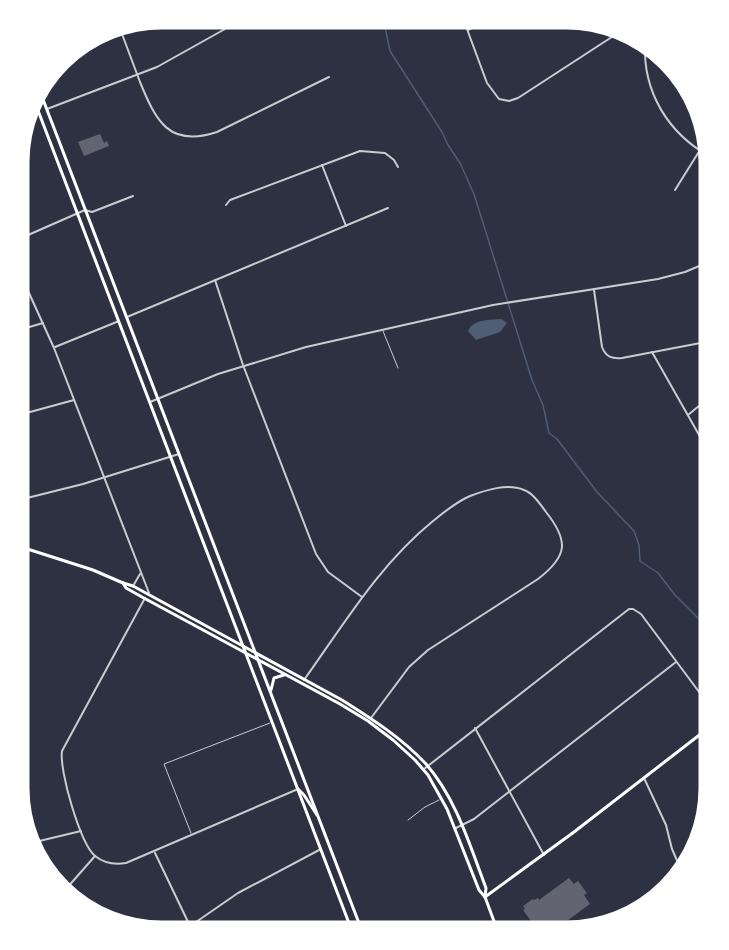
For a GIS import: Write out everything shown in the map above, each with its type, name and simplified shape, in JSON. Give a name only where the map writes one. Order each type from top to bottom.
[{"type":"main road","points":[[44,101],[359,922]]},
{"type":"main road","points":[[38,113],[349,922]]},
{"type":"main road","points":[[28,549],[93,570],[149,594],[304,680],[369,720],[425,767],[446,792],[486,888],[485,897]]},
{"type":"main road","points":[[123,583],[126,588],[369,720]]},
{"type":"main road","points":[[270,691],[274,678],[284,675]]},
{"type":"main road","points":[[485,897],[544,855],[700,734]]},
{"type":"main road","points":[[425,767],[456,828],[479,890],[485,897],[494,922]]},
{"type":"main road","points":[[298,789],[318,816]]},
{"type":"street","points":[[472,28],[468,30],[487,83],[499,99],[509,101],[518,98],[612,37]]},
{"type":"street","points":[[47,109],[167,63],[226,29]]},
{"type":"street","points":[[122,35],[152,111],[163,124],[176,133],[199,137],[217,132],[329,76]]},
{"type":"street","points":[[645,54],[649,81],[660,110],[683,138],[699,149]]},
{"type":"street","points":[[675,190],[699,151]]},
{"type":"street","points":[[226,205],[230,200],[360,152],[385,153],[394,160],[398,167]]},
{"type":"street","points":[[322,165],[346,226]]},
{"type":"street","points":[[28,235],[85,210],[92,212],[133,196]]},
{"type":"street","points":[[127,317],[388,208]]},
{"type":"street","points":[[150,402],[243,365],[306,346],[493,305],[667,277],[700,266]]},
{"type":"street","points":[[215,280],[243,365],[316,554],[328,572],[362,597]]},
{"type":"street","points":[[28,290],[54,348],[149,594]]},
{"type":"street","points":[[594,290],[602,347],[606,355],[617,358],[700,343]]},
{"type":"street","points":[[54,348],[119,321]]},
{"type":"street","points":[[28,327],[43,323]]},
{"type":"street","points":[[652,352],[700,438]]},
{"type":"street","points":[[28,413],[74,400]]},
{"type":"street","points":[[687,416],[700,405]]},
{"type":"street","points":[[28,498],[179,453]]},
{"type":"street","points":[[304,680],[380,573],[405,546],[446,511],[470,496],[508,487],[523,489],[540,504],[561,532],[562,550],[559,560],[551,569],[428,650],[409,668],[369,720]]},
{"type":"street","points":[[133,586],[140,571]]},
{"type":"street","points":[[145,598],[62,751],[61,766],[81,831],[89,849],[95,856],[107,862],[126,863],[298,789]]},
{"type":"street","points":[[425,767],[623,613],[633,609],[641,614],[700,694]]},
{"type":"street","points":[[456,828],[474,819],[676,662]]},
{"type":"street","points":[[475,728],[544,855]]},
{"type":"street","points":[[644,778],[666,825],[678,862]]},
{"type":"street","points":[[40,841],[81,831]]},
{"type":"street","points":[[196,922],[238,893],[321,849]]},
{"type":"street","points":[[154,852],[188,922]]},
{"type":"street","points":[[70,884],[95,856]]},
{"type":"lane","points":[[383,329],[398,368]]},
{"type":"lane","points":[[192,836],[164,764],[272,723]]},
{"type":"lane","points":[[408,820],[442,798]]},
{"type":"water","points":[[501,319],[507,323],[500,332],[476,340],[468,331],[477,322]]},
{"type":"building","points":[[100,134],[104,143],[107,141],[109,146],[84,156],[78,142]]},
{"type":"building","points":[[569,878],[574,884],[578,881],[587,893],[584,895],[590,904],[566,922],[532,922],[523,910],[525,909],[523,906],[533,899],[538,898],[539,900]]},
{"type":"waterway","points":[[385,28],[390,51],[442,132],[474,194],[532,380],[543,405],[549,433],[557,439],[597,492],[634,531],[639,545],[640,561],[658,573],[675,595],[700,620]]}]
